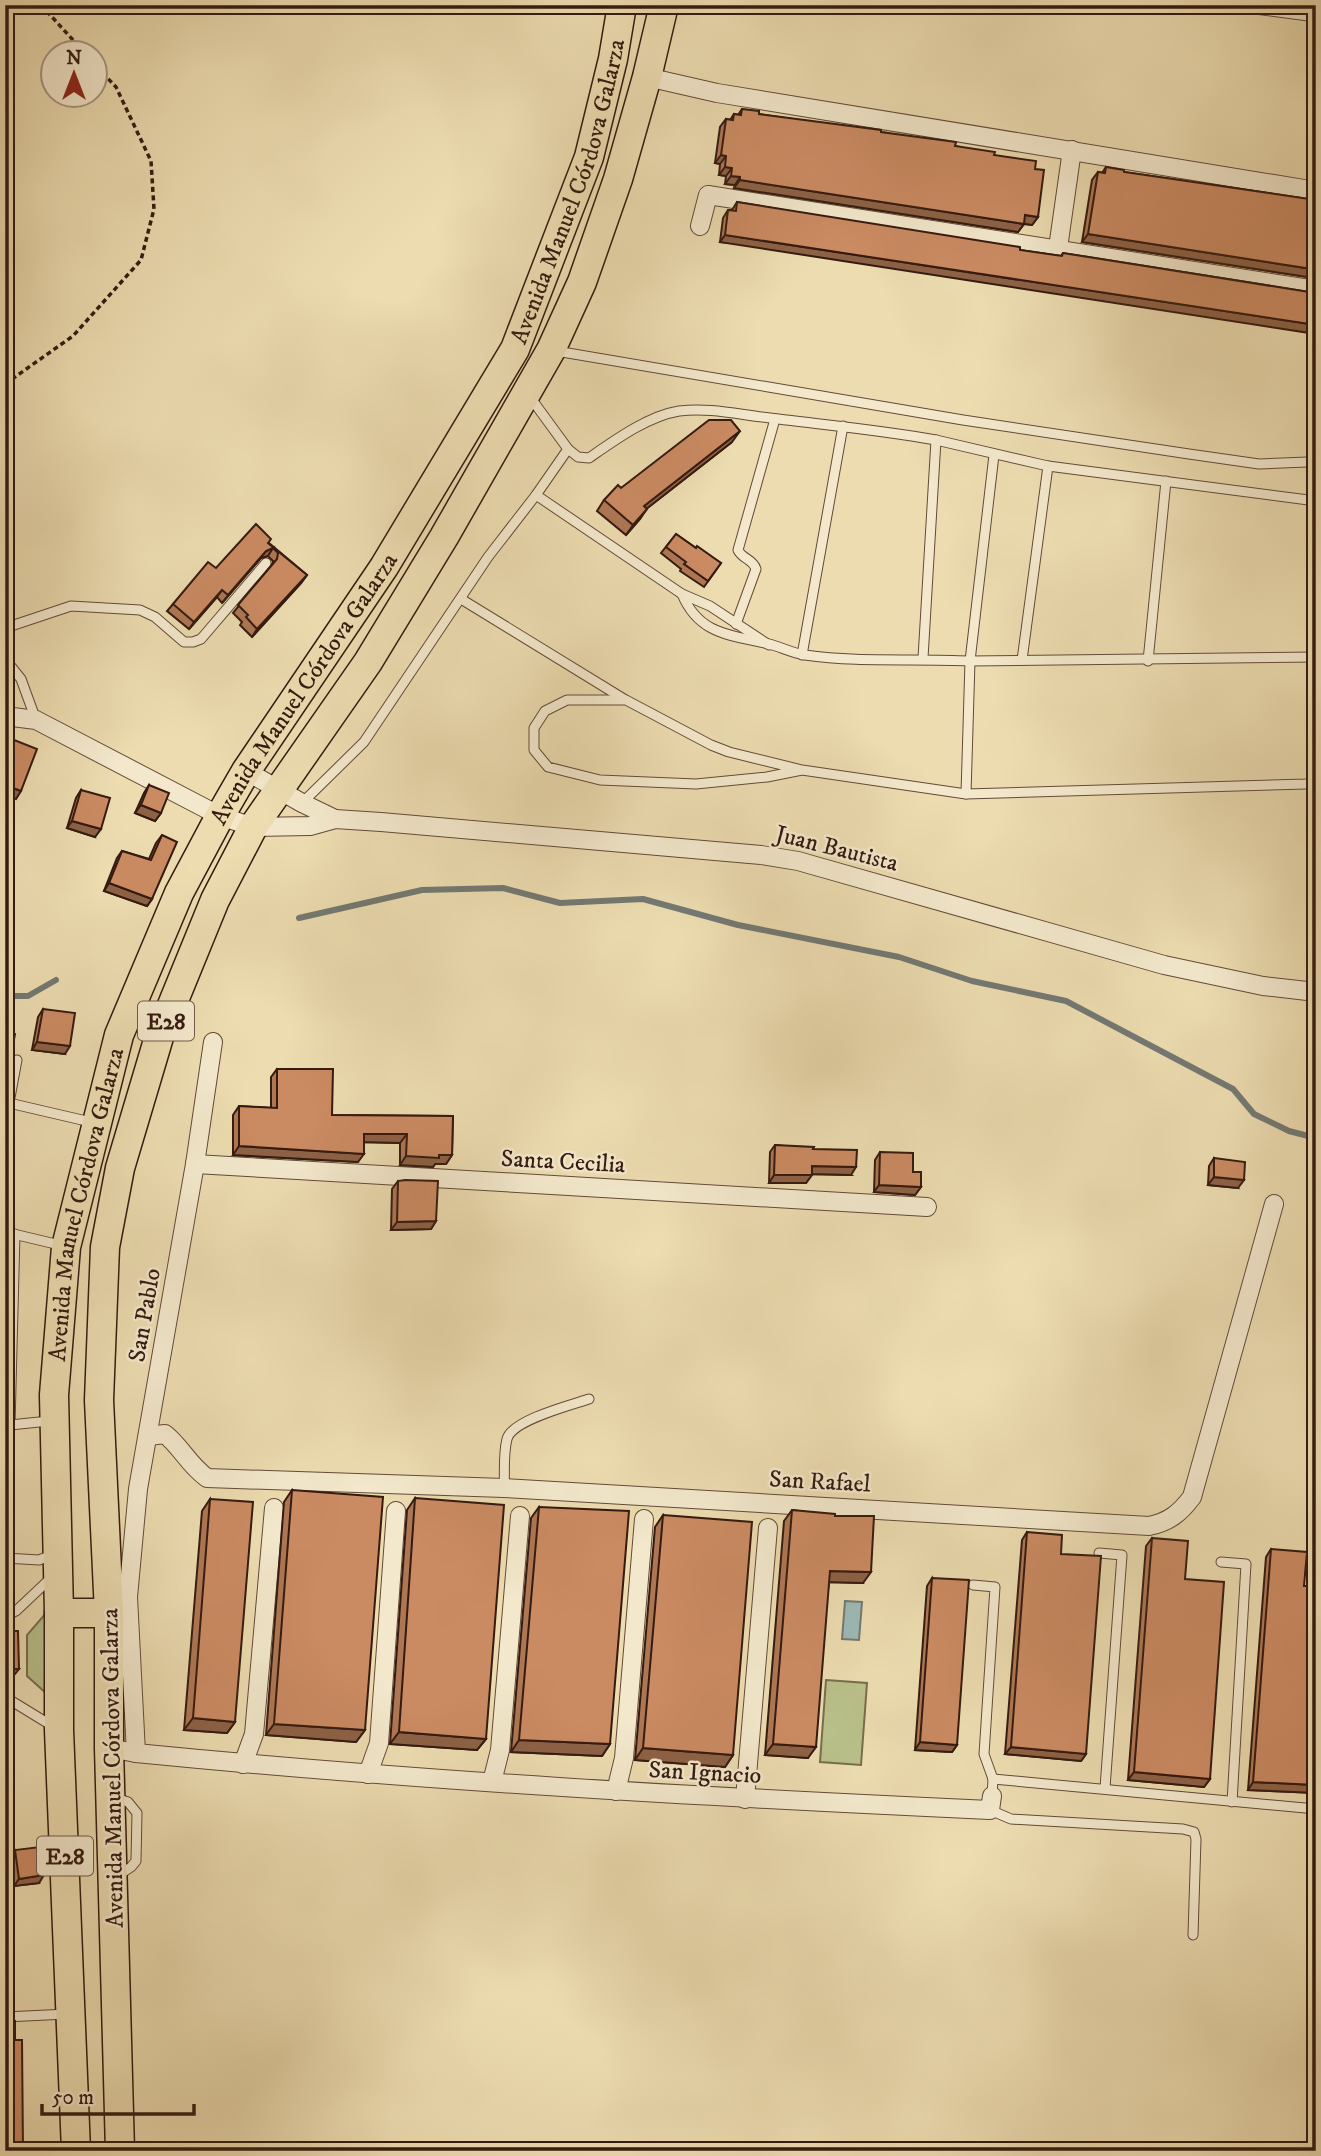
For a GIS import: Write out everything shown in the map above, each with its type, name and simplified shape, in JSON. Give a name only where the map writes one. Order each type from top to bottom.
[{"type":"main road","name":"Avenida Manuel Córdova Galarza","points":[[76,2151],[59,1730],[54,1395],[66,1247],[96,1124],[119,1035],[179,893],[220,816],[246,771],[384,567],[515,349],[589,157],[613,59],[622,5]]},
{"type":"main road","name":"Avenida Manuel Córdova Galarza","points":[[120,2151],[109,1748],[118,1605],[99,1400],[105,1247],[120,1168],[159,1037],[215,900],[253,827],[291,796],[551,350],[582,282],[618,180],[664,5]]},
{"type":"main road","points":[[59,1612],[118,1605]]},
{"type":"street","points":[[647,77],[717,93],[1316,191]]},
{"type":"street","points":[[1058,248],[1072,150]]},
{"type":"street","points":[[701,226],[708,195],[1316,290]]},
{"type":"street","points":[[5,716],[36,720]]},
{"type":"street","name":"Juan Bautista","points":[[36,720],[220,816],[253,827],[310,826],[335,819],[734,852],[797,860],[1164,965],[1263,986],[1316,992]]},
{"type":"street","name":"Juan Bautista","points":[[246,771],[335,819]]},
{"type":"street","name":"San Pablo","points":[[136,1753],[118,1605],[195,1164],[213,1042]]},
{"type":"street","name":"Santa Cecilia","points":[[195,1164],[927,1207]]},
{"type":"street","name":"San Rafael","points":[[149,1436],[165,1434],[177,1444],[189,1465],[207,1478],[504,1488],[1149,1526],[1164,1523],[1180,1513],[1192,1497],[1275,1204]]},
{"type":"street","points":[[243,1763],[254,1734],[274,1508]]},
{"type":"street","points":[[368,1774],[379,1743],[396,1511]]},
{"type":"street","points":[[492,1782],[500,1750],[520,1516]]},
{"type":"street","points":[[615,1791],[624,1758],[644,1519]]},
{"type":"street","points":[[745,1799],[768,1528]]},
{"type":"street","name":"San Ignacio","points":[[109,1748],[136,1753],[368,1774],[745,1799],[992,1795]]},
{"type":"lane","points":[[1223,5],[1316,17]]},
{"type":"lane","points":[[551,350],[1163,450],[1259,464],[1307,462]]},
{"type":"lane","points":[[527,392],[568,449],[578,457],[589,458],[655,419],[678,412],[715,410],[890,432],[1048,466],[1316,501]]},
{"type":"lane","points":[[736,624],[756,569],[753,562],[741,556],[738,551],[775,419]]},
{"type":"lane","points":[[802,655],[843,426]]},
{"type":"lane","points":[[923,658],[936,440]]},
{"type":"lane","points":[[291,796],[364,742],[488,557],[568,449]]},
{"type":"lane","points":[[966,794],[970,661],[994,455]]},
{"type":"lane","points":[[1022,660],[1048,466]]},
{"type":"lane","points":[[1148,661],[1166,481]]},
{"type":"lane","points":[[536,495],[682,594],[710,606],[769,645]]},
{"type":"lane","points":[[5,628],[71,606],[140,610],[155,617],[184,642],[193,642],[201,639],[266,563]]},
{"type":"lane","points":[[682,594],[689,612],[709,627],[736,638],[802,655],[872,661],[923,658],[970,661],[1148,661],[1316,657]]},
{"type":"lane","points":[[461,599],[626,700],[710,745],[802,770],[966,794],[1306,784],[1316,780]]},
{"type":"lane","points":[[5,659],[21,679],[36,720]]},
{"type":"lane","points":[[626,700],[567,700],[545,711],[534,728],[534,750],[548,767],[600,780],[696,784],[766,777],[802,770]]},
{"type":"lane","points":[[5,1132],[17,1060]]},
{"type":"lane","points":[[9,1102],[96,1124]]},
{"type":"lane","points":[[5,1490],[10,1425],[10,1233],[66,1247]]},
{"type":"lane","points":[[504,1488],[507,1437],[513,1430],[536,1417],[589,1399]]},
{"type":"lane","points":[[10,1425],[55,1421]]},
{"type":"lane","points":[[1098,1553],[1122,1555],[1105,1788]]},
{"type":"lane","points":[[5,1558],[57,1563]]},
{"type":"lane","points":[[1221,1562],[1246,1564],[1232,1802]]},
{"type":"lane","points":[[5,1616],[16,1612],[57,1563]]},
{"type":"lane","points":[[974,1585],[995,1587],[984,1754],[992,1795],[1105,1788],[1121,1792],[1316,1809]]},
{"type":"lane","points":[[5,1697],[59,1730]]},
{"type":"lane","name":"San Ignacio","points":[[992,1795],[1011,1819],[1183,1829],[1194,1832],[1193,1935]]},
{"type":"lane","points":[[5,2017],[72,2014]]},
{"type":"path","points":[[41,5],[71,38]]},
{"type":"path","points":[[5,384],[73,336],[141,260],[154,209],[151,161],[116,88],[108,79]]},
{"type":"green space","points":[[46,1613],[48,1695],[27,1676],[27,1635]]},
{"type":"green space","points":[[826,1680],[867,1683],[861,1765],[820,1762]]},
{"type":"water","points":[[845,1601],[862,1602],[859,1640],[842,1639]]},
{"type":"building","points":[[742,109],[759,111],[759,114],[956,142],[955,146],[1036,161],[1035,169],[1044,170],[1038,217],[1025,215],[1024,224],[740,180],[740,177],[731,176],[732,168],[725,167],[726,156],[721,155],[726,119],[733,120],[734,114],[741,115]]},
{"type":"building","points":[[1106,167],[1124,172],[1316,200],[1316,260],[1312,269],[1088,234],[1098,172],[1105,173]]},
{"type":"building","points":[[737,202],[1020,247],[1020,250],[1062,256],[1063,253],[1316,293],[1316,325],[725,235],[728,210],[736,211]]},
{"type":"building","points":[[709,420],[731,420],[740,431],[644,506],[647,509],[633,525],[604,500],[618,485],[621,488]]},
{"type":"building","points":[[256,524],[271,539],[268,543],[307,575],[257,629],[238,605],[277,559],[278,553],[273,548],[266,551],[228,595],[222,590],[194,622],[173,604],[208,562],[216,568]]},
{"type":"building","points":[[676,534],[721,563],[708,581],[666,547]]},
{"type":"building","points":[[9,738],[37,749],[21,791],[5,785],[5,747]]},
{"type":"building","points":[[149,785],[169,793],[161,813],[141,805]]},
{"type":"building","points":[[81,790],[110,798],[101,829],[72,821]]},
{"type":"building","points":[[162,835],[177,842],[152,899],[109,883],[122,851],[151,860]]},
{"type":"building","points":[[43,1009],[75,1013],[70,1046],[37,1042]]},
{"type":"building","points":[[5,1032],[15,1034],[11,1055],[5,1054]]},
{"type":"building","points":[[277,1069],[333,1069],[332,1115],[453,1116],[452,1155],[439,1155],[439,1158],[406,1156],[407,1134],[364,1134],[364,1154],[239,1146],[239,1106],[277,1108]]},
{"type":"building","points":[[775,1145],[857,1150],[856,1167],[812,1166],[812,1175],[774,1175]]},
{"type":"building","points":[[880,1152],[913,1153],[913,1172],[921,1172],[921,1187],[879,1185]]},
{"type":"building","points":[[1214,1158],[1245,1162],[1244,1180],[1214,1177]]},
{"type":"building","points":[[398,1181],[438,1181],[436,1221],[397,1222]]},
{"type":"building","points":[[292,1490],[383,1497],[365,1730],[274,1724]]},
{"type":"building","points":[[415,1498],[504,1505],[486,1739],[399,1732]]},
{"type":"building","points":[[210,1499],[253,1502],[235,1722],[193,1718]]},
{"type":"building","points":[[539,1507],[629,1511],[610,1744],[519,1740]]},
{"type":"building","points":[[792,1510],[835,1516],[874,1516],[871,1572],[830,1571],[816,1747],[773,1744]]},
{"type":"building","points":[[663,1515],[752,1522],[733,1755],[643,1748]]},
{"type":"building","points":[[1027,1532],[1062,1535],[1061,1554],[1101,1556],[1086,1754],[1011,1747]]},
{"type":"building","points":[[1152,1538],[1188,1541],[1185,1579],[1224,1582],[1210,1779],[1134,1772]]},
{"type":"building","points":[[1271,1549],[1307,1552],[1304,1586],[1316,1586],[1316,1785],[1253,1782]]},
{"type":"building","points":[[932,1578],[969,1580],[957,1745],[920,1742]]},
{"type":"building","points":[[5,1631],[18,1631],[19,1669],[5,1669]]},
{"type":"building","points":[[40,1847],[44,1875],[19,1879],[15,1850]]},
{"type":"building","points":[[5,2021],[15,2021],[15,2040],[22,2040],[23,2151],[5,2151]]},
{"type":"waterway","points":[[299,918],[422,890],[503,888],[560,903],[643,899],[738,925],[899,957],[972,981],[1066,1001],[1233,1089],[1254,1114],[1289,1131],[1316,1138]]},
{"type":"waterway","points":[[5,996],[28,996],[56,980]]}]
